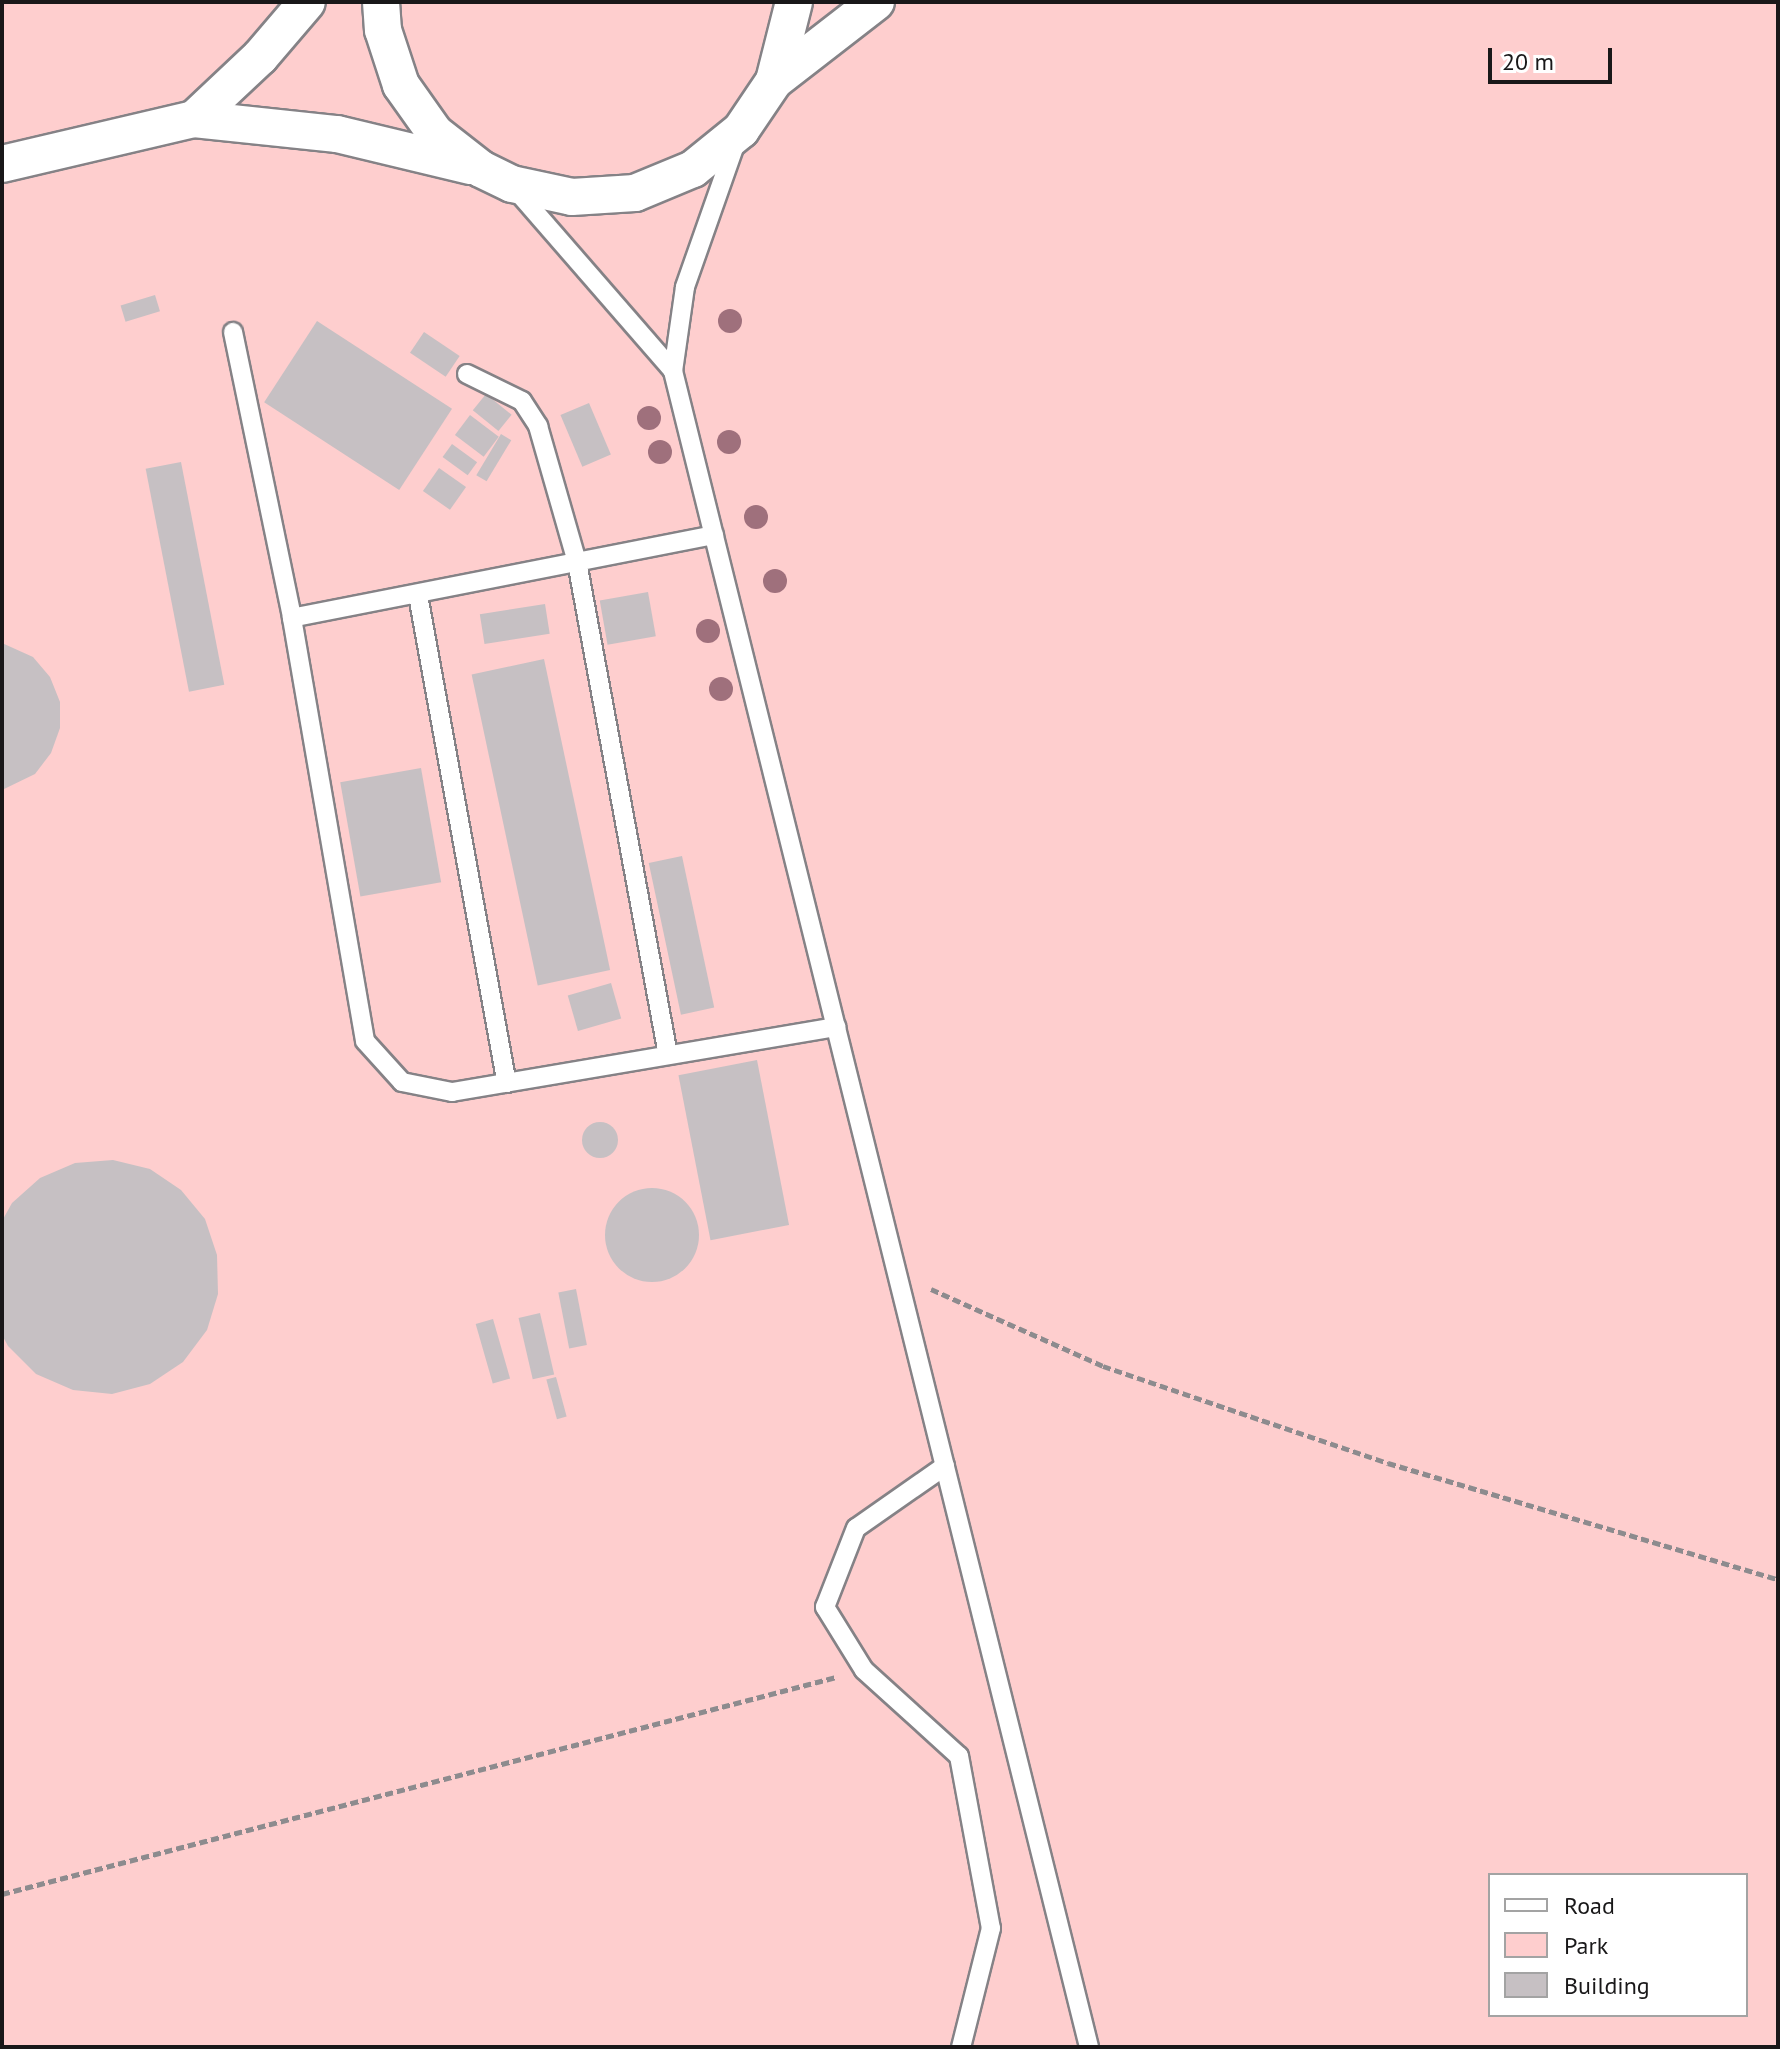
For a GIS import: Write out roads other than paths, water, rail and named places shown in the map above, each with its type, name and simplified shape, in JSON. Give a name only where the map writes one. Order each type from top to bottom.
[{"type":"street","points":[[194,119],[260,57],[307,2]]},
{"type":"street","points":[[381,2],[383,30],[401,85],[435,133],[496,176]]},
{"type":"street","points":[[774,81],[794,2]]},
{"type":"street","points":[[2,164],[194,119],[337,134],[572,197],[635,193],[693,169],[741,130],[774,81],[876,2]]},
{"type":"lane","points":[[741,130],[685,287],[673,371],[1089,2047]]},
{"type":"lane","points":[[496,176],[673,371]]},
{"type":"lane","points":[[233,332],[292,618],[365,1041],[402,1082],[452,1092],[837,1027]]},
{"type":"lane","points":[[467,374],[522,401],[531,411],[577,562],[668,1055]]},
{"type":"lane","points":[[292,618],[714,535]]},
{"type":"lane","points":[[418,595],[507,1083]]},
{"type":"lane","points":[[945,1466],[856,1528],[825,1607],[864,1670],[959,1756],[991,1928],[961,2047]]}]
